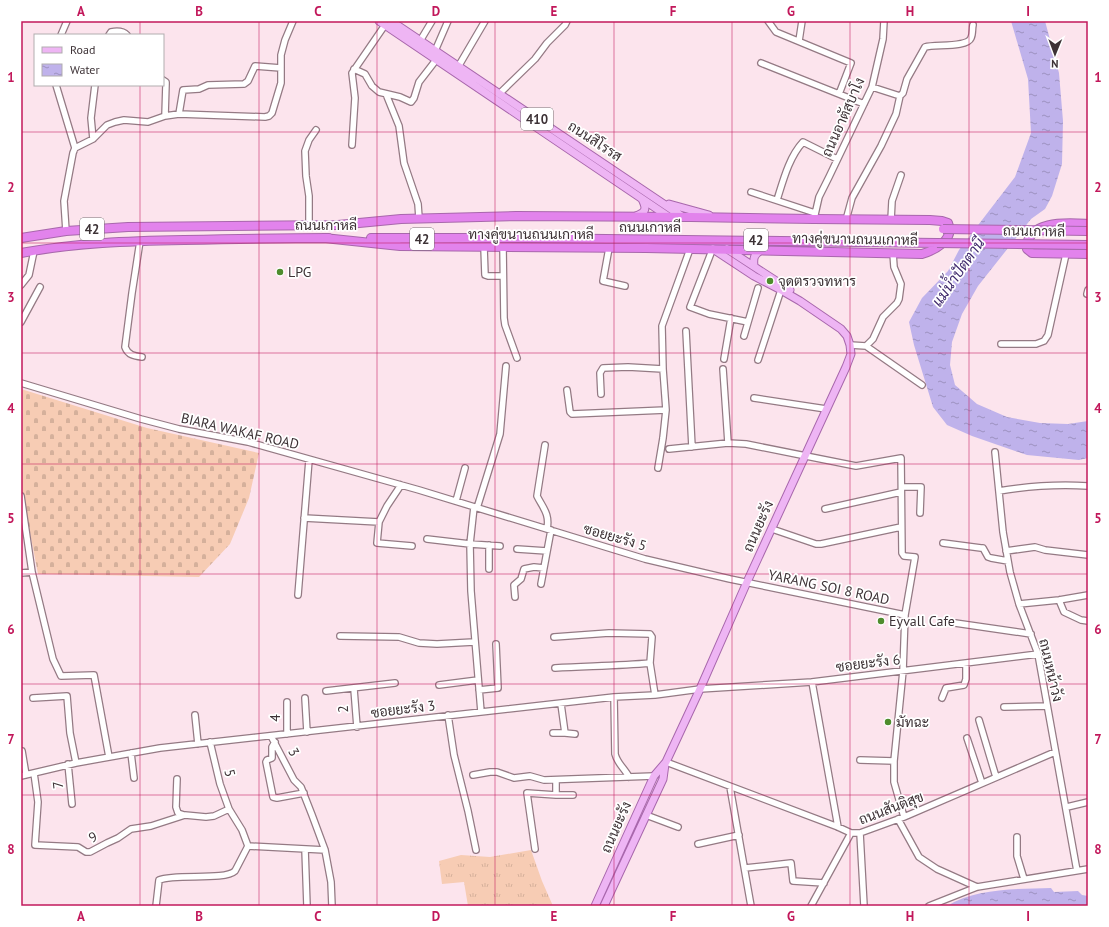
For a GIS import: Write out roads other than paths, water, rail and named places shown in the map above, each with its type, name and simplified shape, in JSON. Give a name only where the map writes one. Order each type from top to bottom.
[{"type":"highway","name":"ทางคู่ขนานถนนเกาหลี","points":[[324,238],[400,246],[690,249],[712,251],[727,249],[922,254],[942,246],[950,229],[948,223],[942,221],[846,220],[815,216],[516,216],[401,218],[338,225]]},
{"type":"highway","name":"ถนนเกาหลี","points":[[21,238],[66,231],[128,227],[308,224],[338,225]]},
{"type":"highway","points":[[1088,224],[1052,224],[1044,226],[1030,236],[1027,244],[1027,249],[1032,253],[1088,254]]},
{"type":"highway","points":[[255,225],[270,238]]},
{"type":"highway","points":[[162,241],[163,227]]},
{"type":"highway","name":"ถนนเกาหลี","points":[[943,229],[1088,231]]},
{"type":"highway","name":"ถนนเกาหลี","points":[[21,253],[62,246],[140,241],[270,238],[575,239],[1088,245]]},
{"type":"highway","points":[[761,250],[796,246],[829,247],[937,243]]},
{"type":"main road","name":"ถนนสิโรรส","points":[[385,22],[420,41],[684,217]]},
{"type":"main road","name":"ถนนสิโรรส","points":[[385,22],[436,60],[670,217]]},
{"type":"main road","points":[[634,217],[644,213],[646,210],[646,206],[642,198]]},
{"type":"main road","points":[[660,200],[685,209],[717,217]]},
{"type":"main road","points":[[727,249],[800,297],[816,312]]},
{"type":"main road","points":[[754,266],[753,259],[755,254],[761,250]]},
{"type":"main road","points":[[712,251],[781,290],[841,329],[847,336],[850,345]]},
{"type":"main road","name":"ถนนยะรัง","points":[[604,906],[662,779],[666,762],[846,367],[851,354],[850,345]]},
{"type":"main road","name":"ถนนยะรัง","points":[[595,906],[654,776],[666,762]]},
{"type":"main road","points":[[608,877],[616,881]]},
{"type":"street","points":[[61,34],[67,21]]},
{"type":"street","points":[[75,148],[93,139],[107,125],[124,120],[148,122],[164,116],[179,114],[265,118],[270,116],[281,84],[281,55],[285,40],[293,21]]},
{"type":"street","points":[[420,41],[432,21]]},
{"type":"street","points":[[435,51],[448,21]]},
{"type":"street","points":[[458,67],[485,21]]},
{"type":"street","points":[[499,94],[535,59],[567,21]]},
{"type":"street","points":[[768,21],[776,32],[851,62],[839,94]]},
{"type":"street","points":[[799,41],[802,21]]},
{"type":"street","name":"ถนนอาตัสบาโง","points":[[815,216],[819,198],[872,87],[883,39],[884,21]]},
{"type":"street","points":[[352,145],[355,91],[351,76],[385,22]]},
{"type":"street","points":[[846,220],[852,198],[881,146],[896,114],[900,96],[903,93],[907,79],[925,47],[969,42],[971,39],[973,25]]},
{"type":"street","points":[[110,34],[113,32],[123,32],[126,34]]},
{"type":"street","points":[[354,69],[365,74],[375,90],[413,101],[419,82],[436,60]]},
{"type":"street","points":[[761,63],[864,104]]},
{"type":"street","points":[[179,114],[183,90],[199,89],[208,85],[244,84],[248,81],[255,66],[281,68]]},
{"type":"street","points":[[164,81],[166,84],[164,116]]},
{"type":"street","points":[[56,86],[75,148],[64,201],[66,231]]},
{"type":"street","points":[[93,139],[91,118],[95,86]]},
{"type":"street","points":[[872,87],[900,96]]},
{"type":"street","points":[[386,94],[399,126],[404,163],[418,204],[419,218]]},
{"type":"street","points":[[308,224],[309,196],[306,176],[305,151],[309,140],[316,130]]},
{"type":"street","points":[[776,200],[789,166],[799,146],[803,142],[837,159]]},
{"type":"street","points":[[891,220],[892,200],[900,175]]},
{"type":"street","points":[[751,192],[776,200],[815,216]]},
{"type":"street","points":[[140,241],[125,347],[127,352],[132,356],[142,357]]},
{"type":"street","points":[[484,247],[486,275],[503,276]]},
{"type":"street","points":[[503,247],[505,325],[517,358]]},
{"type":"street","points":[[609,248],[604,281],[605,283],[625,286]]},
{"type":"street","points":[[658,468],[666,410],[662,326],[690,249]]},
{"type":"street","points":[[21,285],[29,275],[34,250]]},
{"type":"street","points":[[712,251],[690,307],[709,314],[748,322]]},
{"type":"street","points":[[866,346],[875,335],[883,317],[899,299],[901,284],[894,267],[893,253]]},
{"type":"street","points":[[1000,344],[1036,344],[1044,341],[1048,335],[1066,254]]},
{"type":"street","points":[[21,322],[40,287]]},
{"type":"street","points":[[744,336],[758,288]]},
{"type":"street","points":[[758,360],[781,290]]},
{"type":"street","points":[[724,360],[731,318]]},
{"type":"street","points":[[686,331],[692,447]]},
{"type":"street","points":[[850,345],[866,346],[922,385]]},
{"type":"street","points":[[481,712],[474,642],[470,544],[476,508],[500,434],[506,366]]},
{"type":"street","points":[[601,394],[600,373],[603,368],[628,367],[663,369]]},
{"type":"street","points":[[723,369],[728,443]]},
{"type":"street","name":"BIARA WAKAF ROAD","points":[[21,383],[179,429],[248,442],[476,508]]},
{"type":"street","points":[[567,390],[570,412],[572,414],[666,410]]},
{"type":"street","points":[[754,398],[826,410]]},
{"type":"street","points":[[669,449],[728,443],[746,444],[856,466],[901,458],[902,555],[915,557],[905,615],[903,671],[894,761],[894,782],[904,816]]},
{"type":"street","points":[[541,584],[547,551],[549,520],[536,496],[545,445]]},
{"type":"street","name":"ถนนหน้าวัง","points":[[995,452],[1006,551],[1019,604],[1038,654],[1055,752],[1067,807],[1077,870]]},
{"type":"street","points":[[298,595],[309,460]]},
{"type":"street","points":[[456,502],[465,468]]},
{"type":"street","points":[[999,491],[1038,485],[1088,486]]},
{"type":"street","points":[[401,486],[387,506],[379,522],[377,543],[412,546]]},
{"type":"street","points":[[825,509],[902,489],[921,487],[920,513]]},
{"type":"street","points":[[21,496],[32,572],[53,658],[61,676],[94,675],[109,757]]},
{"type":"street","name":"ซอยยะรัง 5","points":[[476,508],[645,559],[747,582]]},
{"type":"street","points":[[304,518],[347,519],[379,522]]},
{"type":"street","points":[[772,529],[821,544],[901,527]]},
{"type":"street","points":[[427,539],[500,546]]},
{"type":"street","points":[[943,543],[981,548],[985,550],[988,557],[1008,561]]},
{"type":"street","points":[[489,545],[489,569]]},
{"type":"street","points":[[1006,551],[1035,547],[1045,550],[1088,554]]},
{"type":"street","points":[[517,549],[547,551]]},
{"type":"street","points":[[515,597],[514,585],[521,579],[524,569],[534,567],[544,568]]},
{"type":"street","points":[[21,573],[32,572]]},
{"type":"street","name":"YARANG SOI 8 ROAD","points":[[747,582],[905,615]]},
{"type":"street","points":[[1019,604],[1059,600],[1088,595]]},
{"type":"street","points":[[1059,600],[1064,612],[1081,620],[1088,621]]},
{"type":"street","points":[[956,623],[1031,634]]},
{"type":"street","points":[[554,637],[609,633],[650,634],[652,636],[650,663],[651,677],[654,683],[655,695]]},
{"type":"street","points":[[340,636],[399,637],[419,643],[437,644],[474,642]]},
{"type":"street","points":[[479,690],[498,688],[496,644]]},
{"type":"street","name":"ซอยยะรัง 6","points":[[700,689],[812,682],[1038,654]]},
{"type":"street","points":[[555,668],[621,666],[650,663]]},
{"type":"street","points":[[942,698],[946,688],[964,685],[966,680],[966,663]]},
{"type":"street","points":[[438,685],[478,680]]},
{"type":"street","points":[[812,682],[838,827]]},
{"type":"street","points":[[326,691],[354,689],[395,683]]},
{"type":"street","name":"2","points":[[354,689],[357,727]]},
{"type":"street","name":"ซอยยะรัง 3","points":[[24,775],[68,764],[131,753],[210,742],[357,727],[448,715],[561,704],[614,697],[655,695],[700,689]]},
{"type":"street","points":[[33,698],[67,696],[70,733],[76,763]]},
{"type":"street","points":[[614,697],[615,754],[617,761],[622,766],[629,778]]},
{"type":"street","points":[[305,698],[307,732]]},
{"type":"street","name":"4","points":[[287,702],[287,734]]},
{"type":"street","points":[[561,704],[565,733]]},
{"type":"street","points":[[1004,708],[1047,706]]},
{"type":"street","points":[[195,715],[198,744]]},
{"type":"street","points":[[448,715],[454,756],[476,850]]},
{"type":"street","points":[[979,720],[996,778]]},
{"type":"street","points":[[553,733],[575,734]]},
{"type":"street","name":"3","points":[[272,736],[294,780],[301,787],[304,793],[325,850],[332,906]]},
{"type":"street","points":[[967,738],[982,783]]},
{"type":"street","name":"5","points":[[210,742],[220,784],[229,809],[242,830],[248,846]]},
{"type":"street","points":[[275,742],[272,747],[272,758],[266,762],[273,797],[277,798],[304,793]]},
{"type":"street","points":[[22,752],[24,775]]},
{"type":"street","name":"ถนนสันติสุข","points":[[666,762],[851,833],[860,834],[1055,752]]},
{"type":"street","points":[[131,753],[134,778]]},
{"type":"street","points":[[860,760],[894,761]]},
{"type":"street","name":"7","points":[[68,764],[72,804]]},
{"type":"street","points":[[473,775],[497,772],[514,778],[530,776],[544,780],[654,776]]},
{"type":"street","name":"9","points":[[34,773],[38,802],[35,845],[78,847],[86,852],[90,852],[131,830],[150,826],[185,815],[206,817],[214,816],[229,809]]},
{"type":"street","points":[[177,779],[176,807],[178,813],[185,815]]},
{"type":"street","points":[[556,780],[556,795]]},
{"type":"street","points":[[730,787],[751,906]]},
{"type":"street","points":[[535,849],[527,793],[573,795]]},
{"type":"street","points":[[1067,807],[1088,802]]},
{"type":"street","points":[[646,815],[678,827]]},
{"type":"street","points":[[898,819],[919,857],[937,869],[977,887]]},
{"type":"street","points":[[811,906],[851,833]]},
{"type":"street","points":[[860,834],[864,906]]},
{"type":"street","points":[[698,844],[738,835]]},
{"type":"street","points":[[1017,837],[1017,856],[1024,879]]},
{"type":"street","points":[[156,906],[159,880],[204,876],[225,876],[232,874],[248,846],[325,850]]},
{"type":"street","points":[[305,849],[307,906]]},
{"type":"street","points":[[745,868],[791,863],[793,880],[824,883]]},
{"type":"street","points":[[929,906],[977,887],[1077,870],[1088,870]]},
{"type":"water","name":"แม่น้ำปัตตานี","points":[[1011,21],[1045,21],[1059,73],[1063,121],[1062,164],[1052,196],[1045,209],[1031,219],[978,286],[962,314],[952,342],[950,365],[955,385],[977,404],[1007,417],[1040,423],[1068,424],[1088,421],[1088,458],[1079,460],[1027,455],[972,436],[947,425],[933,407],[914,345],[909,322],[922,298],[948,271],[959,250],[1015,177],[1031,133],[1028,79]]},
{"type":"water","points":[[1051,888],[1054,892],[1078,891],[1082,895],[1088,896],[1088,906],[947,906],[958,900],[984,893],[1011,889]]},
{"type":"place","name":"LPG","points":[[280,272]]},
{"type":"place","name":"จุดตรวจทหาร","points":[[770,281]]},
{"type":"place","name":"Eyvall Cafe","points":[[881,621]]},
{"type":"place","name":"มัทฉะ","points":[[888,722]]}]
